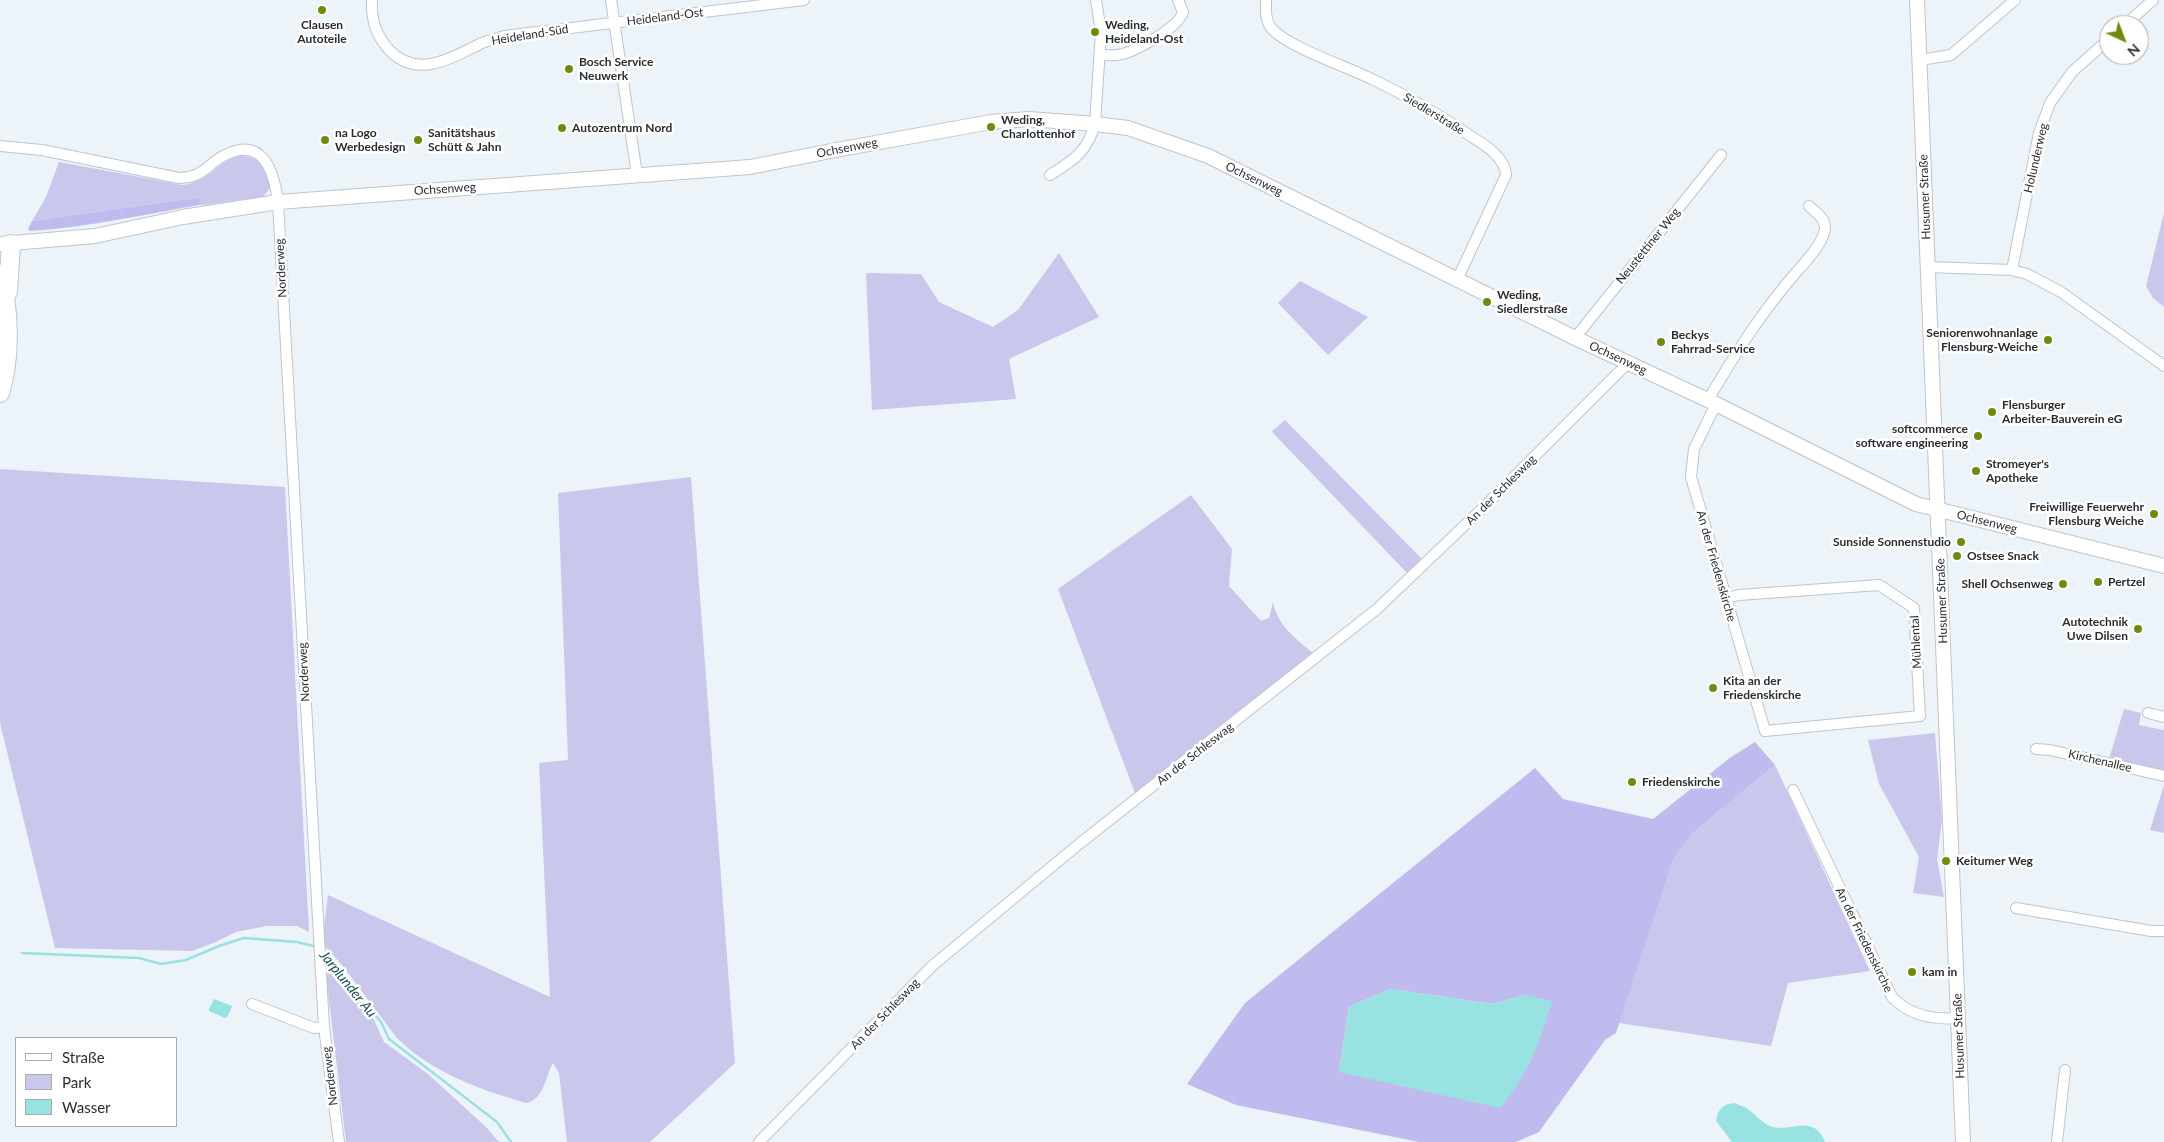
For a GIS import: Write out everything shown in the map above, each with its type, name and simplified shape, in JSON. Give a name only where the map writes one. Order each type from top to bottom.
[{"type":"highway","points":[[0,393],[6,314],[3,246]]},
{"type":"highway","points":[[0,274],[6,314]]},
{"type":"main road","name":"Husumer Straße","points":[[1918,0],[1963,1142]]},
{"type":"main road","name":"Ochsenweg","points":[[3,246],[95,236],[183,217],[278,202],[750,167],[991,122],[1029,119],[1095,124],[1135,130],[1208,156],[1575,338],[1712,402],[1914,503],[2164,566]]},
{"type":"street","name":"Heideland-Süd","points":[[372,0],[376,33],[383,43],[394,54],[416,63],[430,65],[450,60],[484,42],[504,36],[615,23]]},
{"type":"street","name":"Heideland-Ost","points":[[611,0],[637,175]]},
{"type":"street","name":"Heideland-Ost","points":[[615,23],[804,0]]},
{"type":"street","points":[[1050,175],[1080,153],[1091,137],[1095,124],[1101,32],[1096,0]]},
{"type":"street","points":[[1100,55],[1126,53],[1169,30],[1181,19],[1183,12],[1178,0]]},
{"type":"street","name":"Siedlerstraße","points":[[1266,0],[1268,24],[1287,40],[1374,80],[1433,110],[1484,145],[1501,160],[1506,175],[1457,280]]},
{"type":"street","points":[[1920,60],[1951,55],[2016,0]]},
{"type":"street","points":[[2136,15],[2153,0]]},
{"type":"street","name":"Holunderweg","points":[[2012,270],[2040,133],[2050,103],[2072,72],[2099,48]]},
{"type":"street","points":[[0,146],[42,150],[179,178],[194,177],[222,157],[235,151],[245,150],[257,154],[268,163],[275,182],[278,202]]},
{"type":"street","name":"Neustettiner Weg","points":[[1575,338],[1721,155]]},
{"type":"street","name":"Norderweg","points":[[278,202],[324,1027],[338,1142]]},
{"type":"street","name":"An der Friedenskirche","points":[[1765,731],[1691,477],[1694,449],[1712,402],[1745,337],[1762,313],[1802,266],[1823,236],[1825,227],[1823,219],[1809,206]]},
{"type":"street","points":[[1928,267],[2012,270],[2027,274],[2060,292],[2164,366]]},
{"type":"street","name":"An der Schleswag","points":[[759,1142],[932,966],[1079,844],[1378,609],[1495,496],[1628,363]]},
{"type":"street","name":"Mühlental","points":[[1726,598],[1739,595],[1878,584],[1914,608],[1920,716],[1765,731]]},
{"type":"street","points":[[2148,713],[2164,717]]},
{"type":"street","name":"Kirchenallee","points":[[2036,749],[2050,750],[2164,776]]},
{"type":"street","name":"An der Friedenskirche","points":[[1793,790],[1892,997],[1898,1004],[1930,1018],[1958,1018]]},
{"type":"street","points":[[2016,908],[2151,931],[2164,931]]},
{"type":"street","points":[[252,1004],[314,1028],[324,1027]]},
{"type":"street","points":[[2056,1142],[2065,1070]]},
{"type":"green space","points":[[236,156],[251,157],[264,167],[271,187],[263,197],[204,205],[199,205],[202,202],[201,198],[195,198],[32,221],[46,197],[59,162],[183,185],[198,181]]},
{"type":"green space","points":[[2164,213],[2164,307],[2153,298],[2146,286]]},
{"type":"green space","points":[[1059,253],[1099,317],[1009,359],[1016,399],[872,410],[866,273],[921,274],[939,302],[993,327],[1018,310]]},
{"type":"green space","points":[[1300,281],[1368,317],[1328,355],[1278,303]]},
{"type":"green space","points":[[1285,420],[1423,560],[1408,574],[1275,435],[1272,431]]},
{"type":"green space","points":[[0,469],[285,487],[309,932],[297,926],[267,926],[236,932],[192,951],[55,948],[0,723]]},
{"type":"green space","points":[[691,477],[735,1063],[650,1142],[567,1142],[559,1073],[553,1063],[540,1093],[532,1101],[526,1103],[474,1086],[440,1070],[424,1060],[396,1037],[342,965],[322,943],[328,895],[550,997],[539,763],[568,760],[558,493]]},
{"type":"green space","points":[[1191,495],[1232,549],[1229,586],[1261,621],[1269,618],[1273,602],[1283,625],[1313,653],[1135,793],[1058,589]]},
{"type":"green space","points":[[2124,709],[2141,713],[2139,725],[2164,730],[2164,771],[2109,759]]},
{"type":"green space","points":[[1935,733],[1942,820],[1937,859],[1944,897],[1913,893],[1919,857],[1879,784],[1868,740]]},
{"type":"green space","points":[[1775,765],[1870,971],[1788,983],[1771,1046],[1619,1023],[1674,858],[1693,833]]},
{"type":"green space","points":[[2164,785],[2164,833],[2150,830]]},
{"type":"green space","points":[[324,959],[374,1020],[384,1042],[428,1074],[486,1127],[499,1142],[346,1142]]},
{"type":"shaded area","points":[[201,198],[202,202],[199,205],[73,227],[30,231],[28,229],[32,221]]},
{"type":"shaded area","points":[[1755,742],[1775,765],[1693,833],[1674,858],[1616,1033],[1605,1040],[1539,1132],[1516,1142],[1419,1142],[1236,1105],[1187,1084],[1245,1003],[1535,768],[1563,799],[1653,819],[1731,757]],"holes":[[[1390,989],[1492,1004],[1525,995],[1339,1072],[1349,1007]]]},
{"type":"water","points":[[1390,989],[1492,1004],[1525,995],[1552,1001],[1532,1058],[1519,1083],[1500,1108],[1339,1072],[1349,1007]]},
{"type":"water","points":[[214,999],[232,1006],[228,1016],[225,1018],[209,1011]]},
{"type":"water","points":[[1734,1103],[1746,1108],[1770,1126],[1785,1128],[1808,1126],[1814,1128],[1820,1133],[1825,1142],[1732,1142],[1716,1121],[1721,1108]]},
{"type":"waterway","name":"Jarplunder Au","points":[[22,953],[139,958],[161,964],[186,960],[244,938],[297,942],[317,947]]},
{"type":"waterway","name":"Jarplunder Au","points":[[323,952],[381,1022],[389,1039],[497,1122],[511,1142]]},
{"type":"place","name":"Clausen Autoteile","points":[[322,10]]},
{"type":"place","name":"Weding, Heideland-Ost","points":[[1095,32]]},
{"type":"place","name":"Bosch Service Neuwerk","points":[[569,69]]},
{"type":"place","name":"Weding, Charlottenhof","points":[[991,127]]},
{"type":"place","name":"Autozentrum Nord","points":[[562,128]]},
{"type":"place","name":"na Logo Werbedesign","points":[[325,140]]},
{"type":"place","name":"Sanitätshaus Schütt & Jahn","points":[[418,140]]},
{"type":"place","name":"Weding, Siedlerstraße","points":[[1487,302]]},
{"type":"place","name":"Seniorenwohnanlage Flensburg-Weiche","points":[[2048,340]]},
{"type":"place","name":"Beckys Fahrrad-Service","points":[[1661,342]]},
{"type":"place","name":"Flensburger Arbeiter-Bauverein eG","points":[[1992,412]]},
{"type":"place","name":"softcommerce software engineering","points":[[1978,436]]},
{"type":"place","name":"Stromeyer's Apotheke","points":[[1976,471]]},
{"type":"place","name":"Freiwillige Feuerwehr Flensburg Weiche","points":[[2154,514]]},
{"type":"place","name":"Sunside Sonnenstudio","points":[[1961,542]]},
{"type":"place","name":"Ostsee Snack","points":[[1957,556]]},
{"type":"place","name":"Pertzel","points":[[2098,582]]},
{"type":"place","name":"Shell Ochsenweg","points":[[2063,584]]},
{"type":"place","name":"Autotechnik Uwe Dilsen","points":[[2138,629]]},
{"type":"place","name":"Kita an der Friedenskirche","points":[[1713,688]]},
{"type":"place","name":"Friedenskirche","points":[[1632,782]]},
{"type":"place","name":"Keitumer Weg","points":[[1946,861]]},
{"type":"place","name":"kam in","points":[[1912,972]]}]
